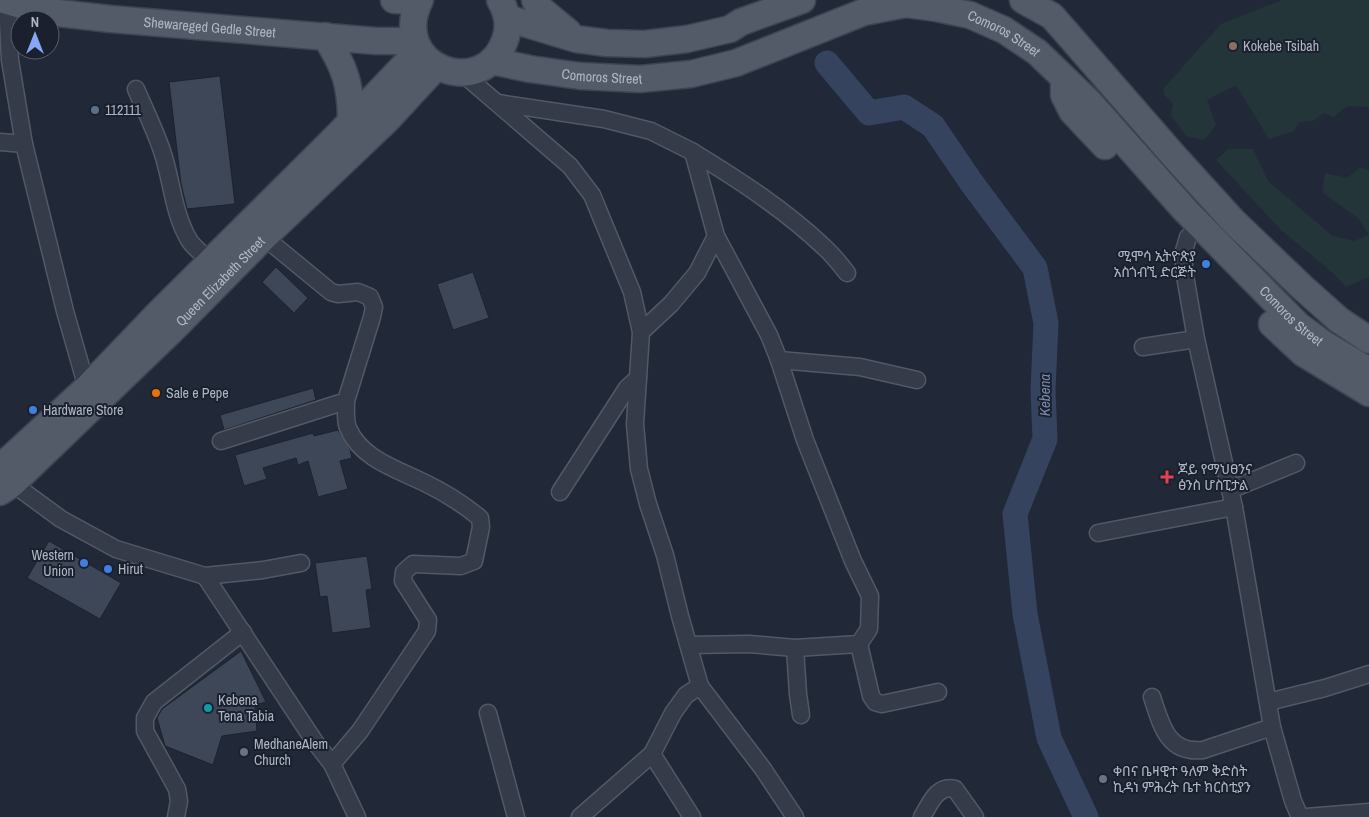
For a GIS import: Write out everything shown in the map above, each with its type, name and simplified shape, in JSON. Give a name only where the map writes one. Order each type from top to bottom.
[{"type":"main road","points":[[394,0],[420,0],[414,14],[412,28],[424,53]]},
{"type":"main road","points":[[535,0],[538,7],[576,39]]},
{"type":"main road","points":[[462,73],[478,70],[492,61],[502,49],[507,34],[504,9],[576,39],[607,43],[660,42],[687,39],[730,29],[741,22],[802,0]]},
{"type":"main road","name":"Comoros Street","points":[[1023,0],[1052,8],[1174,156],[1234,222],[1339,320],[1369,340]]},
{"type":"main road","name":"Shewareged Gedle Street","points":[[6,1],[41,11],[110,19],[376,41],[424,53],[448,71],[462,73]]},
{"type":"main road","name":"Comoros Street","points":[[492,61],[530,69],[580,76],[640,78],[691,74],[736,63],[864,12],[906,4],[970,15],[1004,30],[1037,52],[1088,101],[1185,210],[1298,325],[1322,343],[1369,372]]},
{"type":"main road","points":[[324,36],[338,57],[347,79],[351,122]]},
{"type":"main road","name":"Queen Elizabeth Street","points":[[3,479],[86,388],[351,122],[424,53]]},
{"type":"main road","name":"Queen Elizabeth Street","points":[[3,479],[156,346],[264,237],[388,119],[424,53]]},
{"type":"main road","points":[[1064,79],[1064,94],[1072,111],[1188,237],[1278,330],[1302,353],[1369,393]]},
{"type":"street","points":[[6,1],[10,60],[24,144],[86,388]]},
{"type":"street","points":[[462,73],[570,166],[592,196],[632,292],[641,332],[635,424],[639,469],[648,504],[665,555],[700,686],[763,769],[796,817]]},
{"type":"street","points":[[136,90],[162,150],[181,224],[189,241],[211,262]]},
{"type":"street","points":[[498,103],[604,119],[651,132],[693,152],[742,182],[775,206],[825,247],[847,273]]},
{"type":"street","points":[[0,142],[24,144]]},
{"type":"street","points":[[693,152],[716,236],[769,335],[806,440],[850,553],[870,596],[869,629],[859,644],[870,696],[875,702],[882,704],[938,692]]},
{"type":"street","points":[[641,332],[671,304],[697,273],[716,236]]},
{"type":"street","points":[[264,237],[331,292],[338,294],[358,292],[370,297],[374,307],[372,317],[346,401],[347,427],[361,448],[384,464],[425,483],[469,509],[480,518],[481,527],[474,561],[461,566],[413,564],[404,572],[403,581],[428,620],[427,631],[365,723],[332,764]]},
{"type":"street","points":[[1188,237],[1184,251],[1184,270],[1196,339],[1234,507],[1272,727],[1293,801],[1300,817]]},
{"type":"street","points":[[1143,347],[1196,339]]},
{"type":"street","points":[[779,360],[860,367],[917,380]]},
{"type":"street","points":[[560,492],[627,388],[638,378]]},
{"type":"street","points":[[221,441],[346,401]]},
{"type":"street","points":[[1230,490],[1296,462]]},
{"type":"street","points":[[3,479],[61,519],[116,549],[205,576],[264,570],[301,563]]},
{"type":"street","points":[[1098,533],[1234,507]]},
{"type":"street","points":[[205,576],[315,742],[332,764],[355,816]]},
{"type":"street","points":[[176,817],[180,801],[177,790],[145,730],[145,718],[154,702],[243,632]]},
{"type":"street","points":[[689,645],[749,644],[795,648],[859,644]]},
{"type":"street","points":[[795,648],[801,715]]},
{"type":"street","points":[[1268,702],[1325,688],[1369,674]]},
{"type":"street","points":[[580,817],[652,754],[673,713],[686,695],[700,686]]},
{"type":"street","points":[[1152,697],[1162,729],[1174,744],[1193,751],[1203,750],[1272,727]]},
{"type":"street","points":[[488,713],[516,817]]},
{"type":"street","points":[[652,754],[692,817]]},
{"type":"street","points":[[922,817],[940,790],[948,787],[955,788],[975,817]]},
{"type":"street","points":[[1306,817],[1369,812]]},
{"type":"shaded area","points":[[1282,0],[1369,0],[1369,107],[1347,106],[1334,117],[1324,113],[1313,121],[1299,122],[1294,131],[1269,139],[1236,85],[1207,100],[1216,125],[1204,140],[1186,136],[1171,115],[1173,104],[1164,94],[1164,88],[1221,24]]},
{"type":"shaded area","points":[[1228,149],[1253,149],[1268,181],[1333,236],[1354,241],[1369,235],[1369,277],[1346,287],[1333,273],[1280,229],[1216,160]]},
{"type":"shaded area","points":[[1361,167],[1369,171],[1369,235],[1358,218],[1322,192],[1325,173],[1347,178]]},
{"type":"building","points":[[220,76],[235,204],[187,209],[181,184],[169,82]]},
{"type":"building","points":[[276,267],[308,298],[294,313],[262,282]]},
{"type":"building","points":[[473,272],[489,318],[453,330],[437,284]]},
{"type":"building","points":[[313,388],[316,400],[224,430],[220,415]]},
{"type":"building","points":[[338,430],[350,449],[352,458],[340,461],[348,489],[318,497],[308,461],[298,465],[296,458],[263,468],[267,479],[244,486],[235,455],[313,433],[314,436]]},
{"type":"building","points":[[49,541],[121,583],[100,619],[27,578]]},
{"type":"building","points":[[367,556],[372,589],[366,590],[371,628],[332,633],[327,596],[320,597],[315,563]]},
{"type":"building","name":"Kebena Tena Tabia","points":[[241,651],[266,702],[255,705],[257,731],[222,736],[213,765],[165,746],[157,718],[162,709]]},
{"type":"waterway","name":"Kebena","points":[[827,63],[869,113],[904,107],[933,126],[971,182],[1035,268],[1046,323],[1043,390],[1045,439],[1015,514],[1025,614],[1049,738],[1086,817]]},
{"type":"place","name":"Kokebe Tsibah","points":[[1233,46]]},
{"type":"place","name":"112111","points":[[95,110]]},
{"type":"place","name":"ሚሞሳ ኢትዮጵያ አስጎብኚ ድርጅት","points":[[1206,264]]},
{"type":"place","name":"Sale e Pepe","points":[[156,393]]},
{"type":"place","name":"Hardware Store","points":[[33,410]]},
{"type":"place","name":"ጆይ የማህፀንና ፅንስ ሆስፒታል","points":[[1167,477]]},
{"type":"place","name":"Western Union","points":[[84,563]]},
{"type":"place","name":"Hirut","points":[[108,569]]},
{"type":"place","name":"Kebena Tena Tabia","points":[[208,708]]},
{"type":"place","name":"MedhaneAlem Church","points":[[244,752]]},
{"type":"place","name":"ቀበና ቤዛዊተ ዓለም ቅድስት ኪዳነ ምሕረት ቤተ ክርስቲያን","points":[[1103,779]]}]
